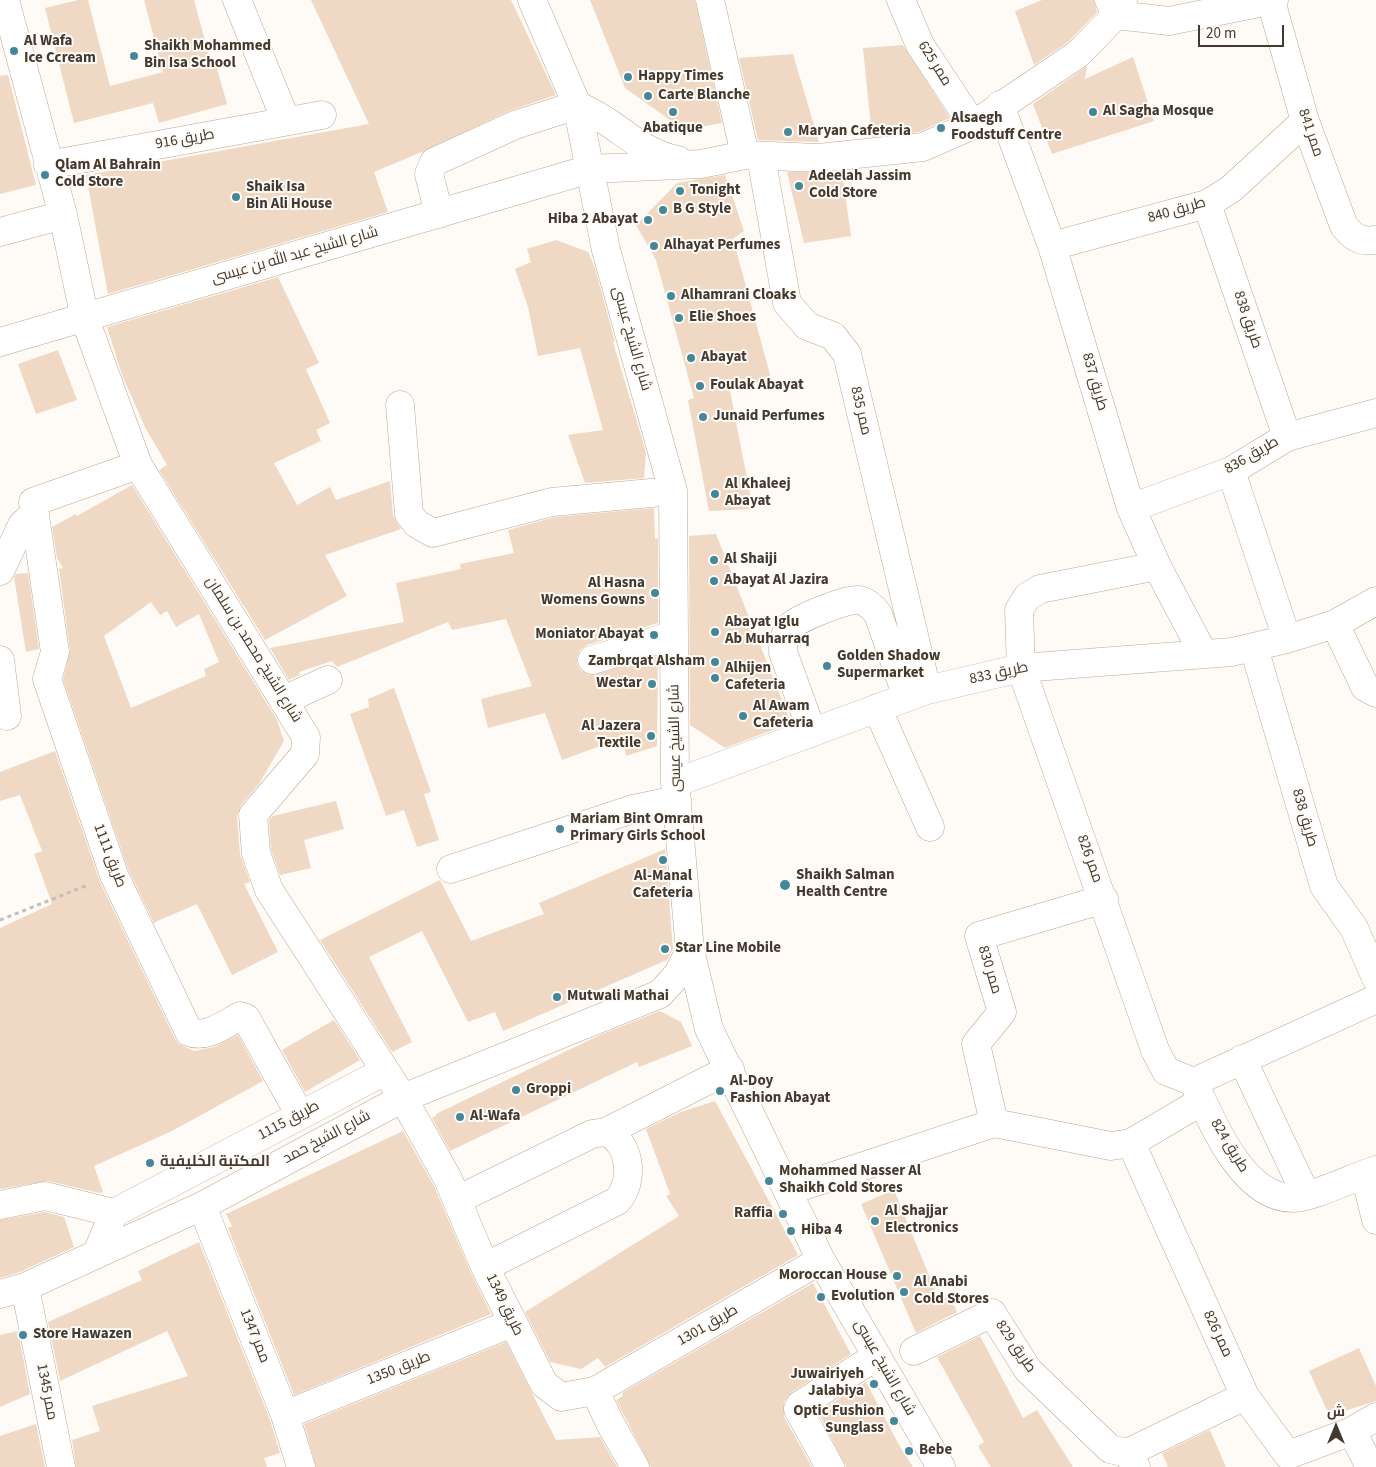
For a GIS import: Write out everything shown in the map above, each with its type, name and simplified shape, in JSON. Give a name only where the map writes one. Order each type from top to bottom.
[{"type":"street","points":[[2,0],[63,215],[85,318]]},
{"type":"street","points":[[237,0],[286,121]]},
{"type":"street","name":"شارع الشيخ عيسى","points":[[532,0],[577,105],[606,250],[673,491],[676,791],[690,950],[709,1029],[822,1260],[941,1467]]},
{"type":"street","name":"ممر 835","points":[[710,0],[753,156],[787,303],[807,326],[833,336],[847,354],[917,693]]},
{"type":"street","name":"ممر 625","points":[[901,0],[920,45],[973,125]]},
{"type":"street","points":[[439,214],[429,174],[434,162],[514,125],[577,105],[610,123],[638,145],[669,159],[701,164],[753,156],[819,158],[923,147],[973,125],[1078,54],[1116,5],[1169,21],[1266,1]]},
{"type":"street","name":"ممر 841","points":[[1266,1],[1305,121],[1344,226],[1354,238],[1365,241],[1376,240]]},
{"type":"street","name":"طريق 837","points":[[1000,105],[1052,246],[1131,508],[1157,566],[1203,653]]},
{"type":"street","name":"طريق 916","points":[[48,165],[322,115]]},
{"type":"street","name":"طريق 840","points":[[1052,246],[1207,204],[1231,190],[1305,121]]},
{"type":"street","name":"شارع الشيخ عبد الله بن عيسى","points":[[0,342],[590,169],[701,164]]},
{"type":"street","name":"طريق 838","points":[[1207,204],[1287,437]]},
{"type":"street","points":[[0,232],[63,215]]},
{"type":"street","name":"شارع الشيخ محمد بن سلمان","points":[[85,318],[138,465],[306,738],[306,754],[253,815],[256,853],[268,890],[403,1098]]},
{"type":"street","points":[[400,405],[408,514],[417,524],[432,533],[552,502],[673,491]]},
{"type":"street","name":"طريق 836","points":[[1131,508],[1231,471],[1287,437],[1376,413]]},
{"type":"street","points":[[0,571],[22,525],[34,508],[138,465]]},
{"type":"street","points":[[1231,471],[1287,639]]},
{"type":"street","name":"طريق 1111","points":[[34,508],[55,652],[47,679],[114,874],[189,1032],[197,1035],[204,1034],[240,1016],[246,1018],[300,1116]]},
{"type":"street","name":"ممر 826","points":[[1157,566],[1040,589],[1027,597],[1019,610],[1021,668],[1104,899],[1155,1050],[1166,1071],[1198,1091]]},
{"type":"street","points":[[812,732],[783,652],[783,642],[786,632],[798,621],[846,602],[861,600],[878,614],[917,693]]},
{"type":"street","name":"طريق 833","points":[[451,869],[634,809],[812,732],[917,693],[1021,668],[1232,652],[1254,648],[1335,624],[1376,601]]},
{"type":"street","points":[[1335,624],[1365,688],[1376,693]]},
{"type":"street","points":[[592,660],[674,635]]},
{"type":"street","name":"طريق 838","points":[[1254,648],[1324,886],[1354,928],[1376,978]]},
{"type":"street","points":[[0,660],[7,716]]},
{"type":"street","points":[[284,700],[328,680]]},
{"type":"street","points":[[877,708],[930,827]]},
{"type":"street","name":"ممر 830","points":[[994,1123],[976,1044],[1002,1012],[979,936],[1104,899]]},
{"type":"street","name":"شارع الشيخ حمد","points":[[12,1291],[202,1206],[403,1098],[660,994],[678,974],[690,950]]},
{"type":"street","points":[[660,994],[675,1000],[709,1029]]},
{"type":"street","points":[[788,1191],[994,1123],[1121,1145],[1242,1059],[1376,999]]},
{"type":"street","points":[[1242,1059],[1306,1195]]},
{"type":"street","points":[[457,1200],[592,1134],[606,1132],[730,1069]]},
{"type":"street","name":"طريق 1115","points":[[114,1213],[385,1071]]},
{"type":"street","name":"طريق 824","points":[[1198,1091],[1238,1166],[1255,1184],[1280,1196],[1293,1198],[1370,1172],[1376,1220]]},
{"type":"street","name":"طريق 1349","points":[[403,1098],[457,1200],[485,1267],[544,1384],[561,1397],[595,1391]]},
{"type":"street","points":[[485,1267],[610,1205],[622,1195],[627,1189],[629,1173],[620,1143],[606,1132]]},
{"type":"street","name":"ممر 826","points":[[1121,1145],[1245,1396],[1288,1455],[1352,1431]]},
{"type":"street","points":[[0,1204],[45,1196],[114,1213],[96,1255]]},
{"type":"street","name":"ممر 1347","points":[[202,1206],[285,1415],[302,1467]]},
{"type":"street","name":"طريق 1301","points":[[595,1391],[822,1260]]},
{"type":"street","name":"ممر 1345","points":[[12,1291],[61,1467]]},
{"type":"street","name":"طريق 829","points":[[914,1351],[992,1314],[1028,1370],[1110,1449],[1131,1460],[1245,1396]]},
{"type":"street","name":"طريق 1350","points":[[285,1415],[512,1323]]},
{"type":"street","points":[[830,1467],[798,1409],[800,1405],[877,1356]]},
{"type":"street","points":[[595,1391],[634,1467]]},
{"type":"street","points":[[1370,1467],[1352,1431],[1376,1417]]},
{"type":"path","points":[[0,920],[114,874]]},
{"type":"building","points":[[78,0],[88,0],[110,86],[163,72],[144,0],[194,0],[210,59],[214,58],[227,104],[159,123],[153,103],[74,123],[45,8]]},
{"type":"building","points":[[311,0],[511,0],[556,95],[509,111],[374,172],[388,212],[108,294],[86,175],[369,124]]},
{"type":"building","points":[[590,0],[695,0],[722,123],[684,130],[625,88]]},
{"type":"building","points":[[1042,0],[1094,0],[1097,12],[1068,42],[1034,65],[1015,11]]},
{"type":"building","points":[[903,45],[950,118],[919,132],[872,137],[863,48]]},
{"type":"building","points":[[793,54],[819,142],[758,140],[739,58]]},
{"type":"building","name":"Al Sagha Mosque","points":[[1133,57],[1154,121],[1052,154],[1033,104],[1087,66],[1085,79]]},
{"type":"building","points":[[8,75],[36,185],[0,194],[0,76]]},
{"type":"building","points":[[787,172],[842,172],[851,236],[804,243]]},
{"type":"building","points":[[725,175],[744,231],[733,239],[771,378],[730,391],[753,509],[709,511],[688,400],[694,398],[656,260],[636,225],[677,183]]},
{"type":"building","points":[[556,240],[588,252],[595,268],[615,342],[613,342],[646,452],[644,478],[585,483],[568,435],[603,430],[580,348],[538,356],[528,307],[515,269],[531,262],[527,249]]},
{"type":"building","points":[[278,277],[319,363],[306,369],[330,423],[316,430],[321,441],[274,463],[297,505],[330,487],[336,500],[390,481],[393,515],[401,529],[325,555],[347,596],[265,640],[159,470],[167,465],[145,427],[122,375],[107,327]]},
{"type":"building","points":[[58,350],[77,400],[36,414],[18,364]]},
{"type":"building","points":[[132,485],[277,720],[284,741],[259,784],[241,805],[237,816],[240,854],[250,882],[244,884],[278,952],[232,975],[197,904],[155,922],[155,925],[128,869],[63,679],[70,650],[59,569],[63,568],[57,558],[52,527],[76,514],[77,516]],"holes":[[[151,602],[160,615],[167,611],[176,627],[199,614],[219,662],[204,669],[206,676],[131,708],[104,636]]]},
{"type":"building","points":[[654,508],[655,539],[658,538],[658,623],[587,645],[580,650],[577,664],[581,671],[589,675],[658,656],[657,746],[626,756],[622,738],[562,760],[545,713],[488,728],[481,699],[532,686],[506,619],[452,630],[448,622],[337,667],[332,661],[299,672],[300,675],[289,680],[270,648],[404,622],[396,583],[461,569],[460,564],[514,553],[508,530],[555,517]]},
{"type":"building","points":[[716,534],[791,723],[725,748],[690,725],[689,536]]},
{"type":"building","points":[[28,573],[39,649],[26,652],[14,577],[16,574]]},
{"type":"building","points":[[394,688],[431,792],[424,794],[439,840],[417,847],[404,810],[386,816],[350,714],[369,707],[368,699]]},
{"type":"building","points":[[55,751],[100,882],[175,1039],[179,1044],[194,1051],[214,1047],[238,1035],[263,1081],[172,1131],[94,1166],[103,1192],[100,1193],[48,1181],[0,1189],[0,928],[52,904],[34,854],[42,851],[20,795],[0,801],[0,772]]},
{"type":"building","points":[[336,801],[344,829],[304,840],[311,868],[280,875],[271,850],[269,820],[273,816]]},
{"type":"building","points":[[665,849],[673,949],[667,960],[503,1031],[495,1012],[468,1022],[422,931],[369,957],[412,1042],[392,1052],[320,940],[440,880],[471,941],[544,914],[539,903]]},
{"type":"building","points":[[660,1011],[681,1022],[692,1046],[639,1067],[637,1062],[450,1151],[432,1118],[436,1114],[602,1034]]},
{"type":"building","points":[[334,1020],[360,1060],[305,1092],[282,1050]]},
{"type":"building","points":[[715,1101],[798,1255],[605,1367],[598,1358],[581,1369],[550,1362],[525,1312],[679,1216],[666,1196],[670,1194],[646,1129],[681,1112]]},
{"type":"building","points":[[403,1131],[434,1186],[471,1273],[491,1314],[294,1395],[228,1228],[232,1226],[226,1214]]},
{"type":"building","points":[[894,1190],[940,1302],[949,1295],[957,1312],[916,1333],[861,1204]]},
{"type":"building","points":[[45,1212],[64,1217],[74,1247],[20,1272],[0,1278],[0,1220]]},
{"type":"building","points":[[199,1242],[270,1420],[280,1453],[264,1458],[267,1467],[76,1467],[72,1440],[100,1431],[92,1406],[188,1376],[167,1331],[60,1381],[48,1322],[142,1280],[138,1271]]},
{"type":"building","points":[[813,1283],[851,1354],[792,1392],[784,1402],[784,1417],[812,1467],[651,1467],[616,1400],[623,1396],[622,1393]]},
{"type":"building","points":[[18,1331],[30,1394],[0,1407],[0,1335]]},
{"type":"building","points":[[980,1336],[1023,1418],[1037,1410],[1073,1467],[991,1467],[978,1446],[984,1442],[937,1357]]},
{"type":"building","points":[[506,1342],[556,1440],[600,1437],[617,1467],[316,1467],[304,1424]]},
{"type":"building","points":[[1359,1348],[1376,1386],[1376,1401],[1344,1411],[1342,1406],[1328,1413],[1309,1371]]},
{"type":"building","points":[[866,1382],[899,1445],[913,1467],[846,1467],[818,1412]]},
{"type":"building","points":[[36,1424],[45,1467],[0,1467],[0,1436]]},
{"type":"building","points":[[1210,1430],[1226,1467],[1168,1467],[1162,1453]]},
{"type":"place","name":"Al Wafa Ice Ccream","points":[[14,51]]},
{"type":"place","name":"Shaikh Mohammed Bin Isa School","points":[[134,56]]},
{"type":"place","name":"Happy Times","points":[[628,77]]},
{"type":"place","name":"Carte Blanche","points":[[648,96]]},
{"type":"place","name":"Abatique","points":[[673,112]]},
{"type":"place","name":"Al Sagha Mosque","points":[[1093,112]]},
{"type":"place","name":"Alsaegh Foodstuff Centre","points":[[941,128]]},
{"type":"place","name":"Maryan Cafeteria","points":[[788,132]]},
{"type":"place","name":"Qlam Al Bahrain Cold Store","points":[[45,175]]},
{"type":"place","name":"Adeelah Jassim Cold Store","points":[[799,186]]},
{"type":"place","name":"Tonight","points":[[680,191]]},
{"type":"place","name":"Shaik Isa Bin Ali House","points":[[236,197]]},
{"type":"place","name":"B G Style","points":[[663,210]]},
{"type":"place","name":"Hiba 2 Abayat","points":[[648,220]]},
{"type":"place","name":"Alhayat Perfumes","points":[[654,246]]},
{"type":"place","name":"Alhamrani Cloaks","points":[[671,296]]},
{"type":"place","name":"Elie Shoes","points":[[679,318]]},
{"type":"place","name":"Abayat","points":[[691,358]]},
{"type":"place","name":"Foulak Abayat","points":[[700,386]]},
{"type":"place","name":"Junaid Perfumes","points":[[703,417]]},
{"type":"place","name":"Al Khaleej Abayat","points":[[715,494]]},
{"type":"place","name":"Al Shaiji","points":[[714,560]]},
{"type":"place","name":"Abayat Al Jazira","points":[[714,581]]},
{"type":"place","name":"Al Hasna Womens Gowns","points":[[655,593]]},
{"type":"place","name":"Abayat Iglu Ab Muharraq","points":[[715,632]]},
{"type":"place","name":"Moniator Abayat","points":[[654,635]]},
{"type":"place","name":"Zambrqat Alsham","points":[[715,662]]},
{"type":"place","name":"Golden Shadow Supermarket","points":[[827,666]]},
{"type":"place","name":"Alhijen Cafeteria","points":[[715,678]]},
{"type":"place","name":"Westar","points":[[652,684]]},
{"type":"place","name":"Al Awam Cafeteria","points":[[743,716]]},
{"type":"place","name":"Al Jazera Textile","points":[[651,736]]},
{"type":"place","name":"Mariam Bint Omram Primary Girls School","points":[[560,829]]},
{"type":"place","name":"Al-Manal Cafeteria","points":[[663,860]]},
{"type":"place","name":"Shaikh Salman Health Centre","points":[[785,885]]},
{"type":"place","name":"Star Line Mobile","points":[[665,949]]},
{"type":"place","name":"Mutwali Mathai","points":[[557,997]]},
{"type":"place","name":"Groppi","points":[[516,1090]]},
{"type":"place","name":"Al-Doy Fashion Abayat","points":[[720,1091]]},
{"type":"place","name":"Al-Wafa","points":[[460,1117]]},
{"type":"place","name":"المكتبة الخليفية","points":[[150,1163]]},
{"type":"place","name":"Mohammed Nasser Al Shaikh Cold Stores","points":[[769,1181]]},
{"type":"place","name":"Raffia","points":[[783,1214]]},
{"type":"place","name":"Al Shajjar Electronics","points":[[875,1221]]},
{"type":"place","name":"Hiba 4","points":[[791,1231]]},
{"type":"place","name":"Moroccan House","points":[[897,1276]]},
{"type":"place","name":"Al Anabi Cold Stores","points":[[904,1292]]},
{"type":"place","name":"Evolution","points":[[821,1297]]},
{"type":"place","name":"Store Hawazen","points":[[23,1335]]},
{"type":"place","name":"Juwairiyeh Jalabiya","points":[[874,1384]]},
{"type":"place","name":"Optic Fushion Sunglass","points":[[894,1421]]},
{"type":"place","name":"Bebe","points":[[909,1451]]}]
